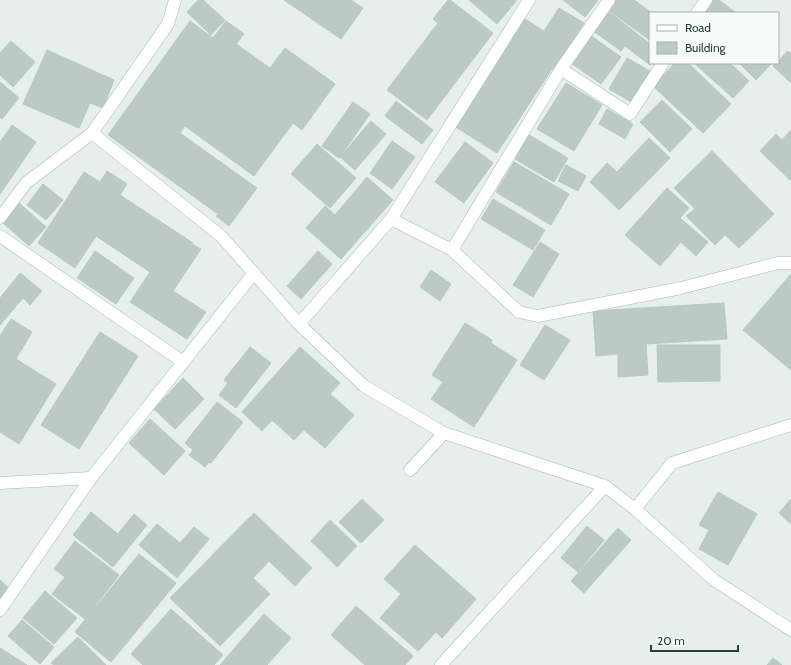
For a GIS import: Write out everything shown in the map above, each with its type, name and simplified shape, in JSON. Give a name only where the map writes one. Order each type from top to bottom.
[{"type":"street","points":[[0,218],[26,183],[92,133],[168,24],[175,0]]},
{"type":"street","points":[[298,324],[391,219],[529,0]]},
{"type":"street","points":[[452,250],[561,69],[609,0]]},
{"type":"street","points":[[698,12],[706,0]]},
{"type":"street","points":[[561,69],[630,114],[662,64]]},
{"type":"street","points":[[92,133],[221,236],[298,324],[364,386],[444,433],[605,486],[635,509],[714,580],[791,630]]},
{"type":"street","points":[[391,219],[452,250],[519,312],[538,316],[681,288],[778,263],[791,263]]},
{"type":"street","points":[[0,236],[183,362]]},
{"type":"street","points":[[0,610],[91,478],[254,274]]},
{"type":"street","points":[[635,509],[672,463],[791,425]]},
{"type":"street","points":[[410,470],[444,433]]},
{"type":"street","points":[[0,483],[91,478]]},
{"type":"street","points":[[441,665],[605,486]]},
{"type":"building","points":[[198,0],[203,0],[225,20],[211,35],[187,12]]},
{"type":"building","points":[[284,0],[351,0],[363,8],[341,39]]},
{"type":"building","points":[[448,0],[493,33],[427,120],[387,90],[438,23],[433,19]]},
{"type":"building","points":[[469,0],[517,0],[497,24]]},
{"type":"building","points":[[563,0],[598,0],[585,17]]},
{"type":"building","points":[[614,0],[634,0],[651,12],[649,12],[649,39],[607,9]]},
{"type":"building","points":[[713,0],[719,0],[735,12],[704,12]]},
{"type":"building","points":[[559,8],[584,23],[554,70],[552,69],[497,153],[451,124],[520,16],[544,31]]},
{"type":"building","points":[[607,10],[649,43],[649,64],[651,64],[650,65],[625,46],[621,51],[592,30]]},
{"type":"building","points":[[190,21],[213,38],[226,21],[244,34],[236,44],[270,68],[285,48],[335,84],[302,130],[293,123],[254,176],[185,126],[180,133],[257,188],[229,226],[216,216],[218,214],[108,135]]},
{"type":"building","points":[[590,35],[621,57],[601,84],[571,63]]},
{"type":"building","points":[[11,41],[35,62],[13,87],[0,75],[0,53]]},
{"type":"building","points":[[47,50],[114,80],[103,108],[90,103],[79,128],[23,104]]},
{"type":"building","points":[[788,51],[791,54],[791,83],[773,66],[775,64],[779,64],[779,60]]},
{"type":"building","points":[[627,58],[652,72],[633,103],[609,89]]},
{"type":"building","points":[[674,64],[689,64],[731,104],[703,133],[653,86]]},
{"type":"building","points":[[695,64],[731,64],[749,81],[733,98]]},
{"type":"building","points":[[740,64],[771,64],[756,80]]},
{"type":"building","points":[[0,82],[19,98],[2,119],[0,117]]},
{"type":"building","points":[[566,83],[602,105],[574,151],[537,129]]},
{"type":"building","points":[[662,100],[692,129],[670,152],[640,122]]},
{"type":"building","points":[[396,101],[433,130],[422,144],[385,116]]},
{"type":"building","points":[[353,102],[370,114],[339,158],[322,146]]},
{"type":"building","points":[[607,109],[633,124],[625,139],[599,124]]},
{"type":"building","points":[[371,121],[386,134],[355,170],[340,157]]},
{"type":"building","points":[[12,125],[36,142],[0,194],[0,142]]},
{"type":"building","points":[[791,130],[790,180],[760,151],[776,134],[782,140]]},
{"type":"building","points":[[529,135],[568,158],[554,182],[515,159]]},
{"type":"building","points":[[649,138],[670,158],[619,210],[590,182],[607,163],[617,172]]},
{"type":"building","points":[[392,141],[415,157],[392,189],[370,173]]},
{"type":"building","points":[[465,142],[493,163],[464,203],[435,182]]},
{"type":"building","points":[[317,144],[356,178],[330,208],[291,174]]},
{"type":"building","points":[[712,151],[774,214],[739,248],[725,235],[715,245],[686,216],[695,209],[674,188]]},
{"type":"building","points":[[514,162],[569,194],[551,225],[496,192]]},
{"type":"building","points":[[566,165],[586,176],[578,191],[558,181]]},
{"type":"building","points":[[107,171],[127,184],[120,195],[201,249],[173,291],[206,312],[187,339],[130,302],[150,272],[96,236],[75,268],[38,243],[84,172],[100,182]]},
{"type":"building","points":[[367,177],[393,200],[341,259],[306,228],[325,206],[335,215]]},
{"type":"building","points":[[43,184],[63,200],[46,220],[27,205]]},
{"type":"building","points":[[667,188],[689,208],[680,218],[708,242],[696,256],[681,242],[660,266],[625,235]]},
{"type":"building","points":[[493,199],[545,230],[533,250],[481,219]]},
{"type":"building","points":[[19,203],[46,227],[29,246],[2,222]]},
{"type":"building","points":[[540,242],[559,254],[533,297],[513,285]]},
{"type":"building","points":[[95,251],[134,278],[116,304],[77,278]]},
{"type":"building","points":[[318,251],[332,264],[301,299],[287,286]]},
{"type":"building","points":[[431,270],[451,284],[440,301],[420,287]]},
{"type":"building","points":[[20,273],[42,291],[30,305],[23,298],[0,325],[0,298]]},
{"type":"building","points":[[791,274],[791,370],[743,330]]},
{"type":"building","points":[[724,303],[727,339],[646,344],[648,375],[618,377],[618,354],[596,356],[593,311]]},
{"type":"building","points":[[11,319],[32,332],[16,359],[56,384],[19,444],[0,432],[0,336]]},
{"type":"building","points":[[465,323],[492,340],[491,343],[517,360],[474,427],[431,399],[443,382],[432,375]]},
{"type":"building","points":[[545,325],[570,340],[544,380],[520,365]]},
{"type":"building","points":[[100,332],[138,356],[79,449],[41,425]]},
{"type":"building","points":[[657,345],[720,345],[720,381],[658,382]]},
{"type":"building","points":[[250,347],[271,363],[236,408],[219,395],[228,383],[224,380]]},
{"type":"building","points":[[300,347],[340,383],[330,394],[354,415],[325,448],[304,430],[294,440],[272,420],[262,431],[242,412]]},
{"type":"building","points":[[183,378],[204,399],[175,429],[154,409]]},
{"type":"building","points":[[217,402],[243,422],[211,463],[209,462],[205,467],[189,455],[193,450],[185,443]]},
{"type":"building","points":[[150,419],[185,451],[164,475],[129,443]]},
{"type":"building","points":[[718,492],[757,514],[728,565],[699,549],[709,530],[699,525]]},
{"type":"building","points":[[362,499],[384,520],[361,543],[339,522]]},
{"type":"building","points":[[791,499],[791,524],[779,513]]},
{"type":"building","points":[[91,512],[118,534],[134,514],[147,525],[113,567],[73,535]]},
{"type":"building","points":[[254,513],[312,568],[295,586],[269,561],[253,578],[270,594],[220,646],[170,598]]},
{"type":"building","points":[[330,520],[357,546],[337,567],[311,541]]},
{"type":"building","points":[[157,524],[180,543],[194,527],[209,539],[177,578],[139,545]]},
{"type":"building","points":[[587,526],[604,540],[578,572],[561,558]]},
{"type":"building","points":[[618,528],[631,540],[584,593],[571,581]]},
{"type":"building","points":[[75,541],[119,575],[85,619],[52,594],[65,577],[54,569]]},
{"type":"building","points":[[415,545],[476,599],[442,638],[436,632],[418,651],[380,618],[401,594],[384,579]]},
{"type":"building","points":[[139,554],[176,583],[111,662],[75,632]]},
{"type":"building","points":[[0,580],[12,591],[0,603]]},
{"type":"building","points":[[45,591],[77,618],[54,644],[23,618]]},
{"type":"building","points":[[356,606],[413,656],[405,665],[365,665],[331,635]]},
{"type":"building","points":[[171,609],[223,655],[214,665],[143,665],[131,654]]},
{"type":"building","points":[[264,614],[291,638],[267,665],[220,665]]},
{"type":"building","points":[[22,620],[54,647],[40,664],[8,636]]},
{"type":"building","points":[[78,637],[106,665],[54,665],[51,663]]},
{"type":"building","points":[[0,648],[27,665],[0,665]]},
{"type":"building","points":[[773,658],[782,665],[767,665]]}]
